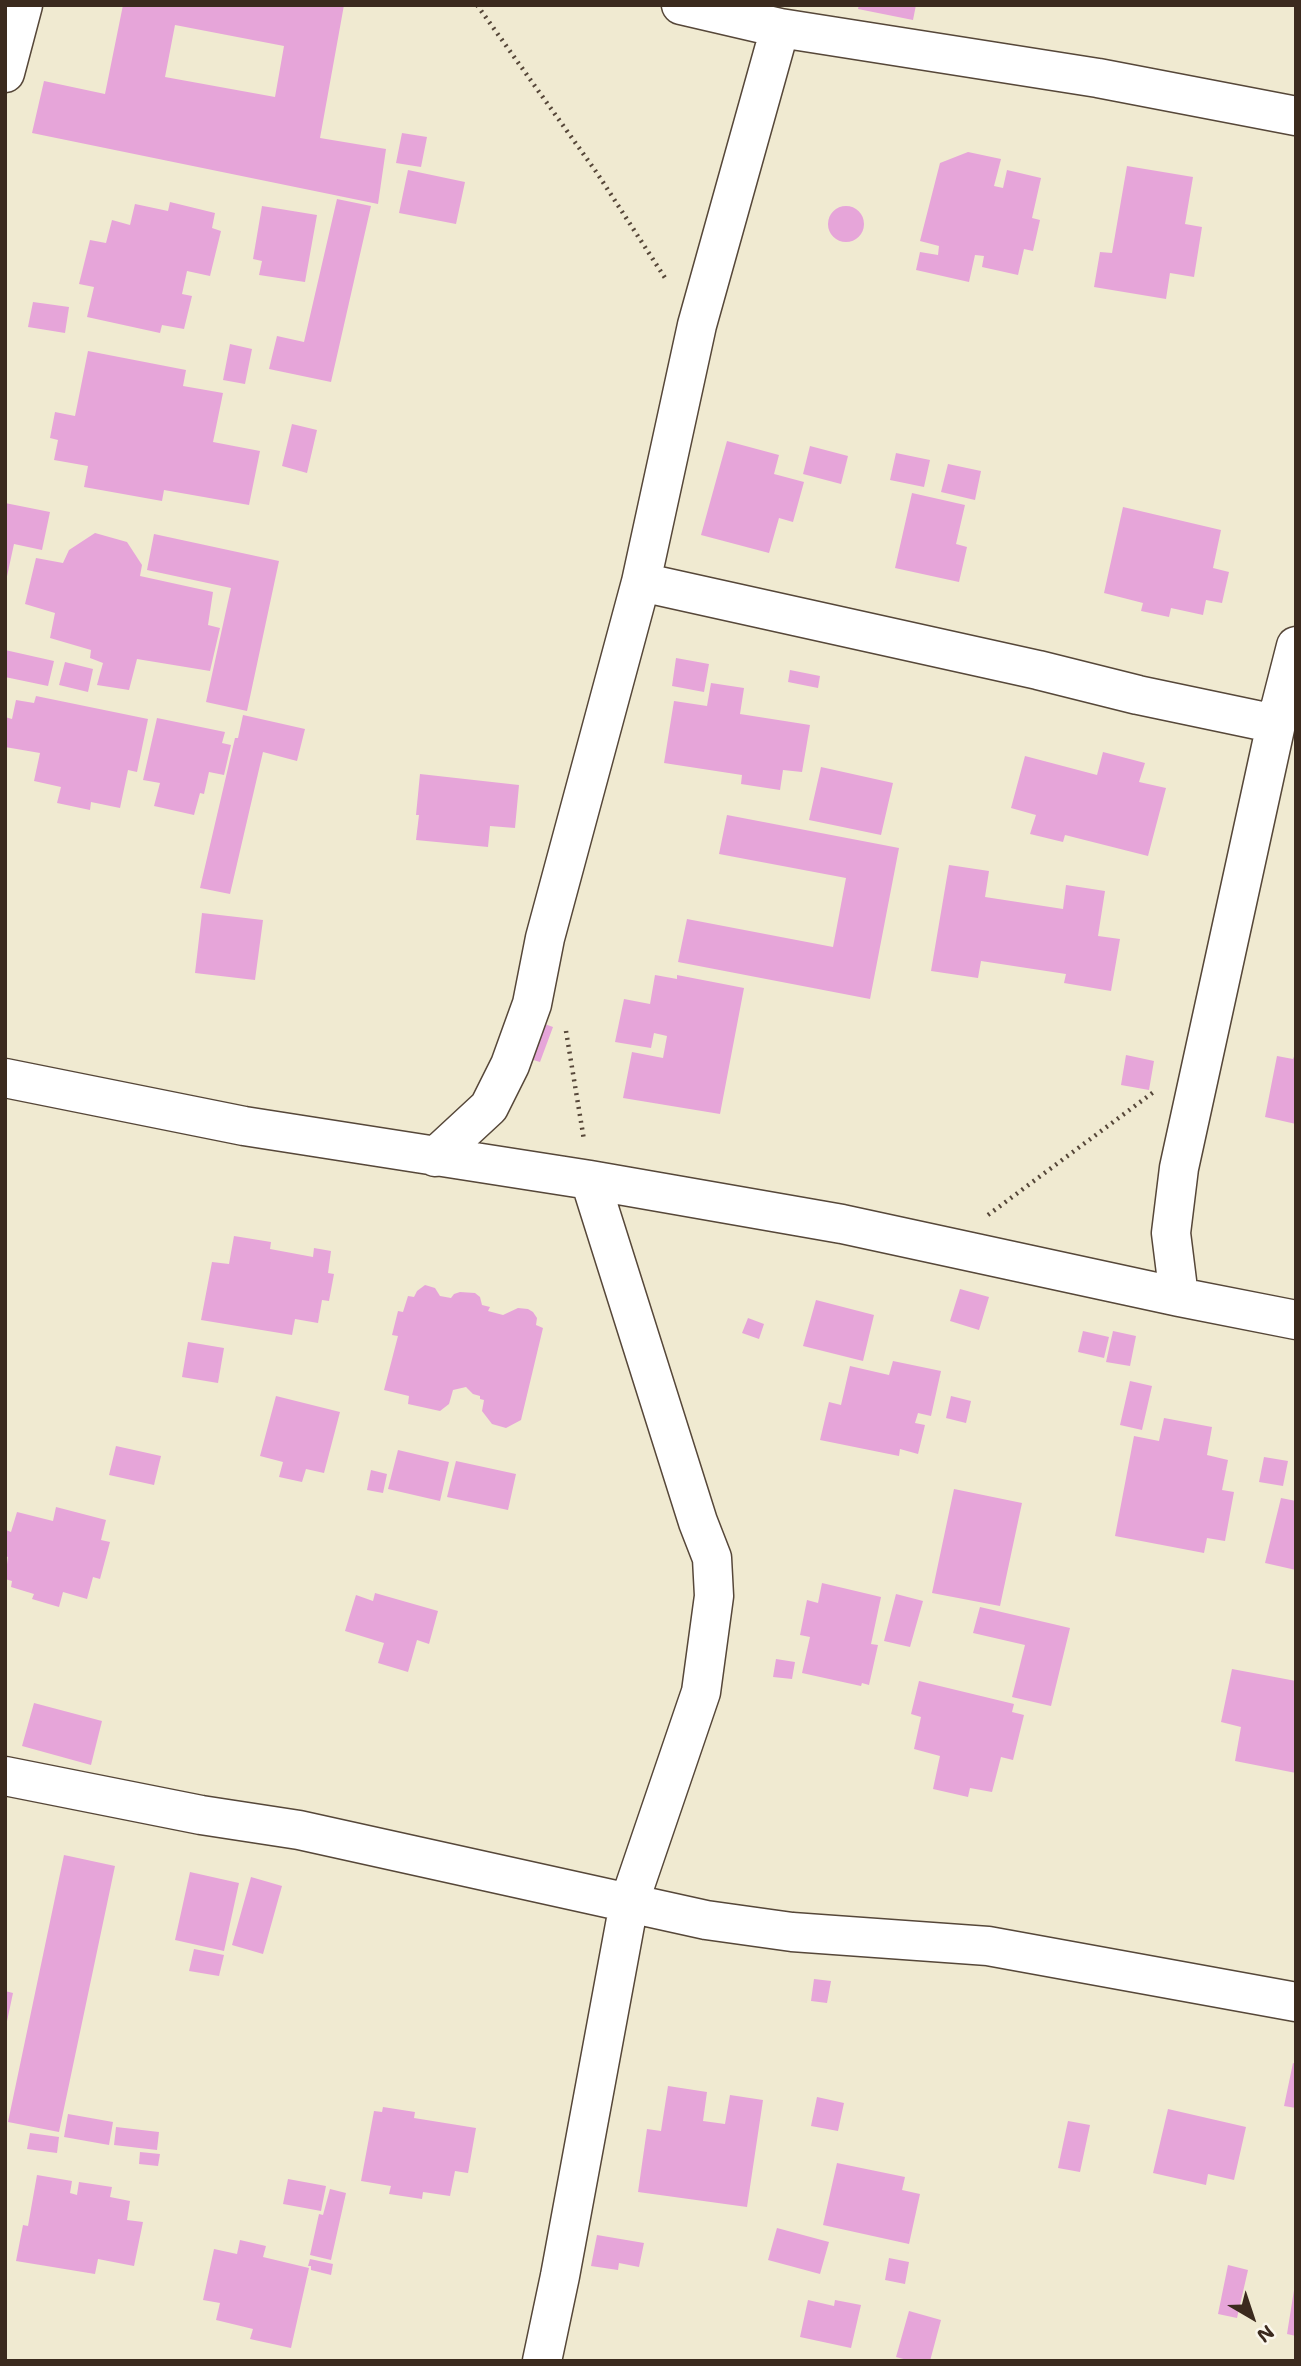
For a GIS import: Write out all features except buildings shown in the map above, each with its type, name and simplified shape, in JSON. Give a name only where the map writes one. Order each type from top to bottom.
[{"type":"street","points":[[5,74],[23,5]]},
{"type":"street","points":[[681,5],[780,28],[1097,78],[1296,116]]},
{"type":"street","points":[[435,1157],[489,1107],[510,1065],[532,1004],[545,938],[641,582],[697,326],[780,28]]},
{"type":"street","points":[[641,582],[1276,724]]},
{"type":"street","points":[[1179,1297],[1171,1233],[1180,1168],[1276,724],[1296,646]]},
{"type":"street","points":[[5,1078],[244,1126],[842,1223],[1296,1320]]},
{"type":"street","points":[[542,2361],[629,1903],[701,1692],[714,1596],[712,1558],[698,1522],[590,1180]]},
{"type":"street","points":[[5,1776],[201,1815],[299,1830],[706,1920],[792,1932],[988,1947],[1296,2002]]},
{"type":"path","points":[[477,5],[597,173],[697,326]]},
{"type":"path","points":[[566,1031],[590,1180]]},
{"type":"path","points":[[949,1247],[1028,1184],[1148,1098],[1156,1089]]}]
